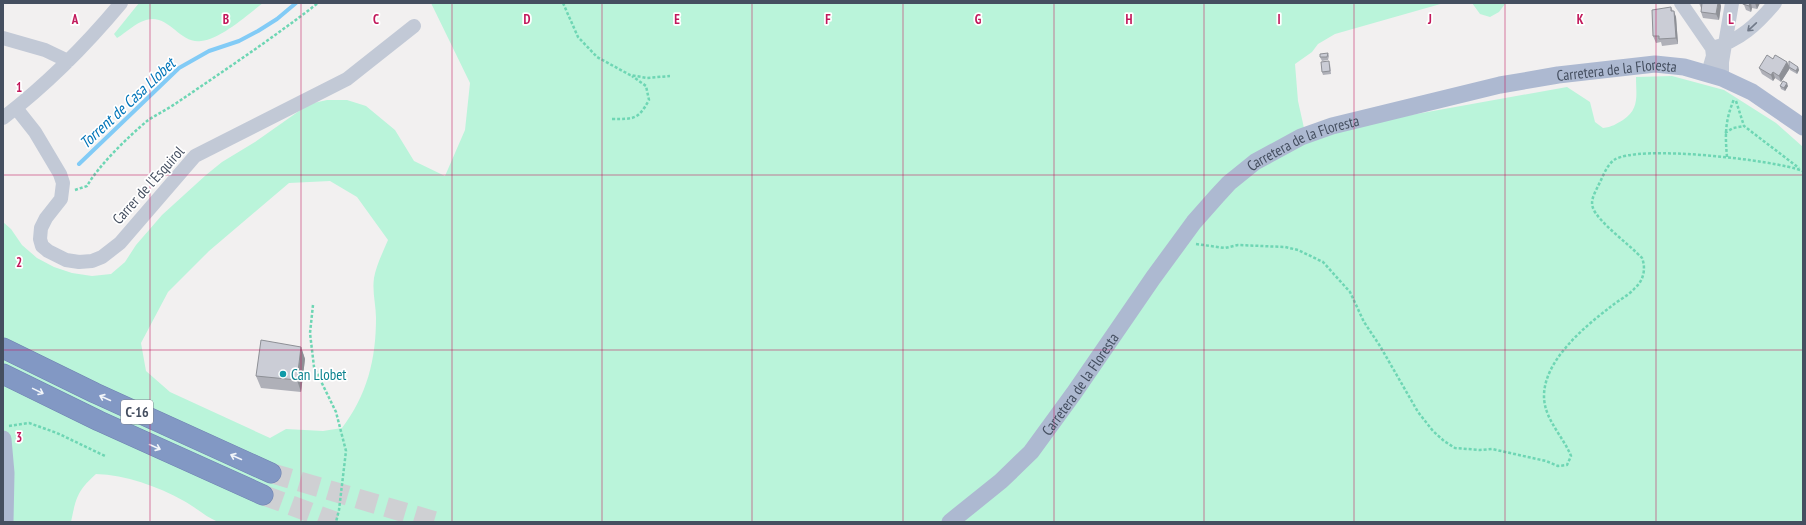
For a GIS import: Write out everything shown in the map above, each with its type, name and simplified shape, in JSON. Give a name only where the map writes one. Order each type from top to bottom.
[{"type":"highway","name":"C-16","points":[[3,348],[95,393],[271,473]]},
{"type":"highway","name":"C-16","points":[[3,374],[99,421],[263,495]]},
{"type":"main road","name":"Carretera de la Floresta","points":[[950,522],[1019,465],[1031,452],[1177,246],[1217,196],[1246,169],[1285,144],[1332,126],[1500,84],[1558,75],[1655,64],[1684,67],[1715,75],[1752,92],[1803,127]]},
{"type":"main road","points":[[3,439],[6,473],[5,522]]},
{"type":"street","points":[[3,118],[68,61],[120,3]]},
{"type":"street","points":[[1681,3],[1718,46]]},
{"type":"street","points":[[1715,75],[1713,56],[1718,46],[1732,3]]},
{"type":"street","points":[[1718,46],[1737,39],[1752,28],[1775,3]]},
{"type":"street","name":"Carrer de l'Esquirol","points":[[64,191],[61,199],[40,228],[40,239],[42,246],[48,251],[66,260],[79,262],[102,257],[120,243],[195,156],[347,78],[414,26]]},
{"type":"street","points":[[3,38],[45,50],[68,61]]},
{"type":"street","points":[[16,108],[35,132],[60,174],[64,183],[64,191]]},
{"type":"path","points":[[64,191],[80,189],[87,186],[98,171],[148,121],[254,51],[318,3]]},
{"type":"path","points":[[563,3],[578,37],[597,57],[630,74],[646,86],[649,100],[642,114],[629,119],[612,119]]},
{"type":"path","points":[[630,74],[647,78],[670,76]]},
{"type":"path","points":[[1727,157],[1725,133],[1728,115],[1735,97],[1744,126],[1802,170]]},
{"type":"path","points":[[1725,133],[1733,128],[1744,126]]},
{"type":"path","points":[[1177,246],[1190,243],[1225,248],[1244,245],[1285,247],[1298,250],[1323,262],[1350,292],[1364,322],[1380,346],[1418,412],[1444,442],[1455,448],[1480,450],[1492,449],[1546,461],[1558,466],[1567,465],[1571,456],[1566,444],[1552,423],[1545,407],[1544,394],[1549,373],[1558,356],[1588,325],[1636,288],[1644,274],[1645,264],[1642,258],[1598,217],[1593,208],[1592,197],[1605,172],[1614,160],[1627,155],[1708,155],[1767,162],[1802,170]]},
{"type":"path","points":[[312,306],[310,333],[314,367],[336,412],[346,451],[340,510],[336,522]]},
{"type":"path","points":[[3,426],[29,423],[57,433],[105,456]]},
{"type":"green space","points":[[139,3],[263,3],[234,26],[217,36],[201,41],[193,41],[186,38],[168,24],[154,19],[138,23],[117,38],[114,34]]},
{"type":"green space","points":[[431,3],[1444,3],[1335,34],[1318,44],[1312,52],[1295,64],[1298,101],[1306,137],[1383,120],[1567,87],[1590,102],[1595,122],[1603,128],[1618,123],[1632,111],[1636,101],[1636,77],[1672,76],[1724,90],[1776,123],[1803,147],[1803,522],[218,522],[184,501],[152,486],[130,479],[96,474],[78,495],[71,522],[3,522],[3,222],[11,229],[22,245],[37,258],[54,267],[72,273],[92,276],[111,274],[125,262],[136,245],[162,215],[222,162],[255,142],[309,104],[327,100],[347,100],[366,106],[395,130],[414,161],[445,176],[465,130],[470,83]],"holes":[[[330,181],[357,197],[388,240],[374,278],[373,288],[376,333],[372,363],[364,390],[351,416],[342,428],[323,431],[286,429],[270,438],[170,392],[146,371],[141,343],[168,292],[209,251],[289,183]]]},
{"type":"green space","points":[[1472,3],[1505,4],[1499,12],[1490,17],[1480,14]]},
{"type":"building","points":[[1702,3],[1718,3],[1716,14],[1701,12]]},
{"type":"building","points":[[1743,3],[1750,3],[1749,6]]},
{"type":"building","points":[[1671,7],[1671,11],[1674,11],[1676,38],[1659,39],[1659,36],[1653,36],[1652,10]]},
{"type":"building","points":[[1328,53],[1327,57],[1320,57],[1320,54]]},
{"type":"building","points":[[1767,55],[1773,59],[1775,55],[1787,62],[1779,76],[1773,72],[1771,75],[1759,68]]},
{"type":"building","points":[[1329,61],[1330,71],[1322,72],[1321,62]]},
{"type":"building","points":[[1789,61],[1798,67],[1796,71],[1789,67]]},
{"type":"building","points":[[1783,81],[1787,83],[1784,88],[1780,86]]},
{"type":"building","points":[[261,340],[301,347],[297,380],[256,376]]},
{"type":"waterway","name":"Torrent de Casa Llobet","points":[[79,164],[179,68],[209,51],[239,41],[258,31],[277,19],[296,3]]},
{"type":"tunnel","points":[[271,473],[437,522]]},
{"type":"tunnel","points":[[263,495],[336,522]]},
{"type":"place","name":"Can Llobet","points":[[283,374]]}]
